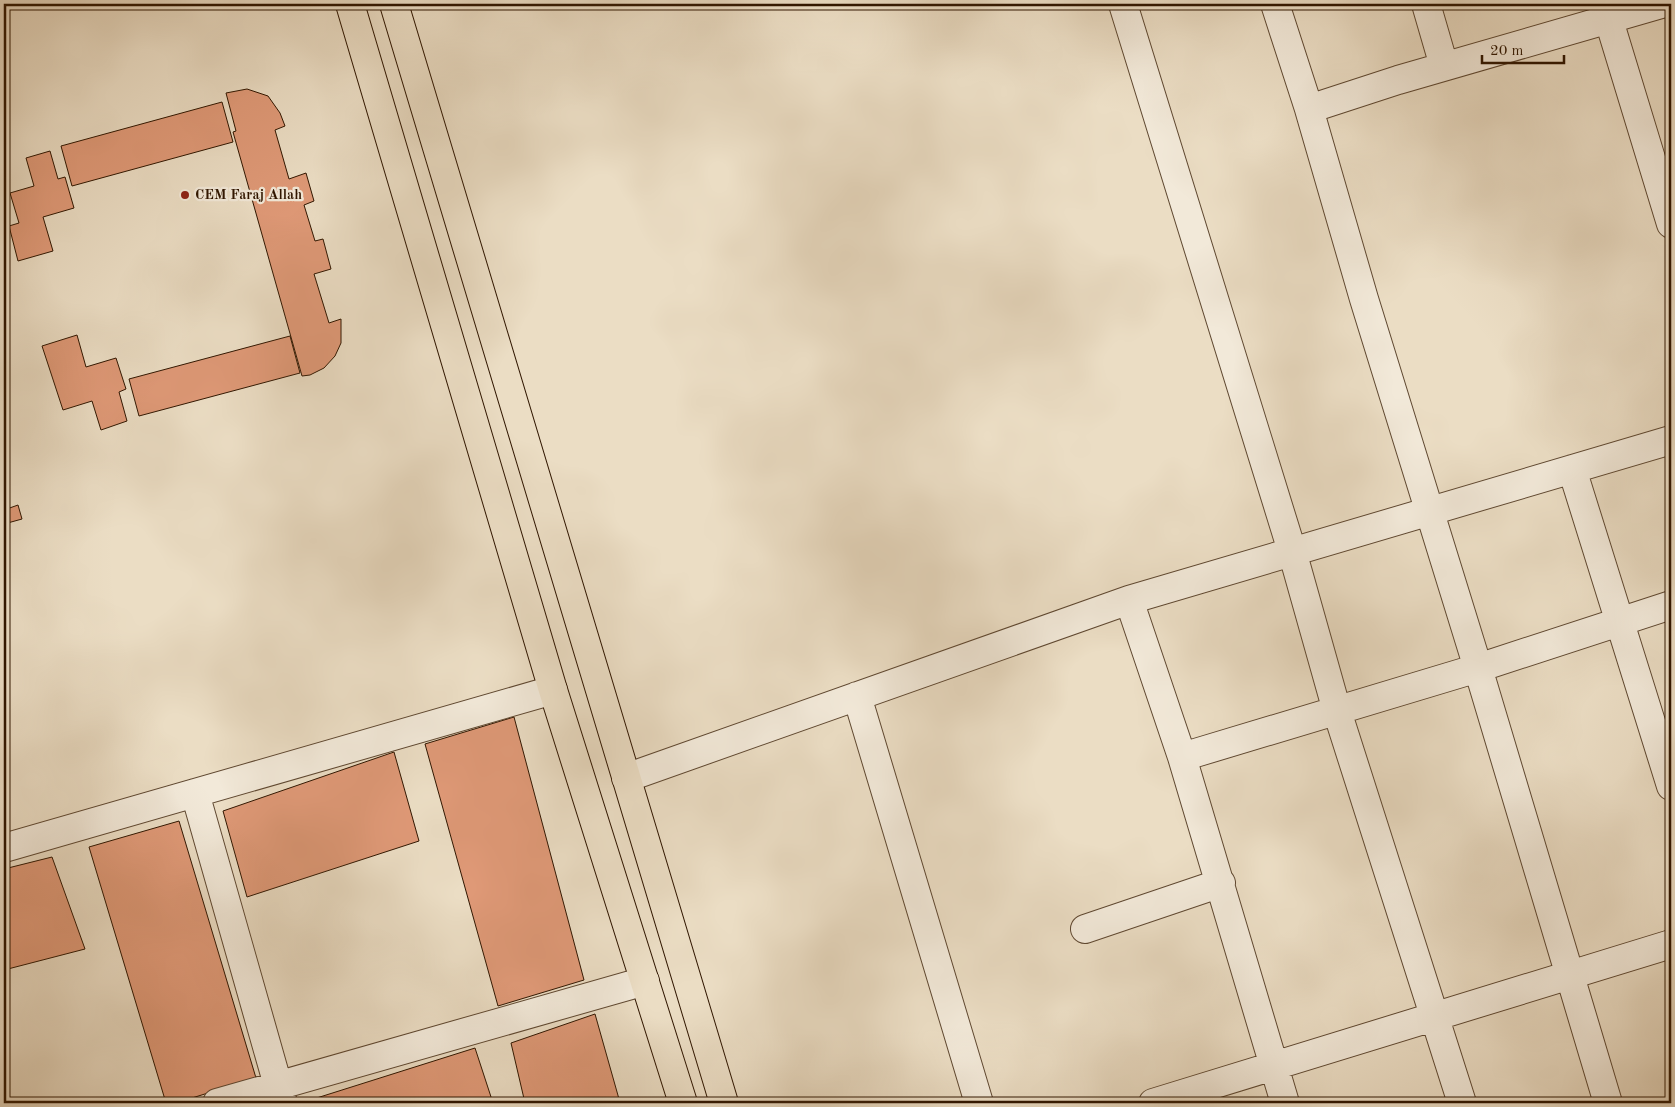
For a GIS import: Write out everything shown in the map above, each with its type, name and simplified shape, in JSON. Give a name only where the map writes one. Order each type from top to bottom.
[{"type":"main road","points":[[350,4],[553,690],[684,1103]]},
{"type":"main road","points":[[394,4],[724,1103]]},
{"type":"street","points":[[1274,4],[1309,109],[1364,299],[1478,668],[1608,1103]]},
{"type":"street","points":[[1426,4],[1444,66]]},
{"type":"street","points":[[1309,109],[1607,12],[1661,4]]},
{"type":"street","points":[[1132,6],[1337,711],[1462,1103]]},
{"type":"street","points":[[1607,12],[1671,224]]},
{"type":"street","points":[[626,778],[1129,600],[1671,440]]},
{"type":"street","points":[[1572,469],[1671,786]]},
{"type":"street","points":[[1129,600],[1182,757],[1285,1103]]},
{"type":"street","points":[[1182,757],[1478,668],[1671,605]]},
{"type":"street","points":[[4,848],[553,690]]},
{"type":"street","points":[[857,696],[979,1103]]},
{"type":"street","points":[[195,793],[280,1095]]},
{"type":"street","points":[[1085,929],[1221,883]]},
{"type":"street","points":[[1153,1103],[1671,944]]},
{"type":"street","points":[[217,1103],[280,1095],[645,981]]},
{"type":"building","points":[[247,89],[268,96],[280,113],[285,126],[275,130],[289,179],[306,173],[314,201],[304,205],[315,241],[323,239],[331,269],[314,274],[329,323],[341,319],[341,343],[335,356],[324,368],[310,375],[302,376],[233,132],[236,131],[226,93]]},
{"type":"building","points":[[222,102],[233,142],[72,186],[61,146]]},
{"type":"building","points":[[50,151],[58,179],[65,177],[74,208],[43,217],[53,251],[18,261],[9,226],[19,223],[10,193],[34,186],[26,158]]},
{"type":"building","points":[[77,335],[86,367],[116,358],[126,389],[119,392],[127,421],[101,430],[92,401],[63,410],[42,346]]},
{"type":"building","points":[[290,336],[300,373],[139,416],[129,379]]},
{"type":"building","points":[[18,505],[22,519],[4,524],[4,510]]},
{"type":"building","points":[[514,717],[584,980],[498,1006],[425,744]]},
{"type":"building","points":[[394,752],[419,841],[247,897],[223,811]]},
{"type":"building","points":[[179,821],[256,1078],[176,1103],[166,1103],[89,847]]},
{"type":"building","points":[[52,857],[85,949],[4,970],[4,869]]},
{"type":"building","points":[[595,1014],[619,1099],[604,1103],[525,1103],[511,1043]]},
{"type":"building","points":[[475,1048],[493,1103],[304,1102]]},
{"type":"place","name":"CEM Faraj Allah","points":[[185,195]]}]
